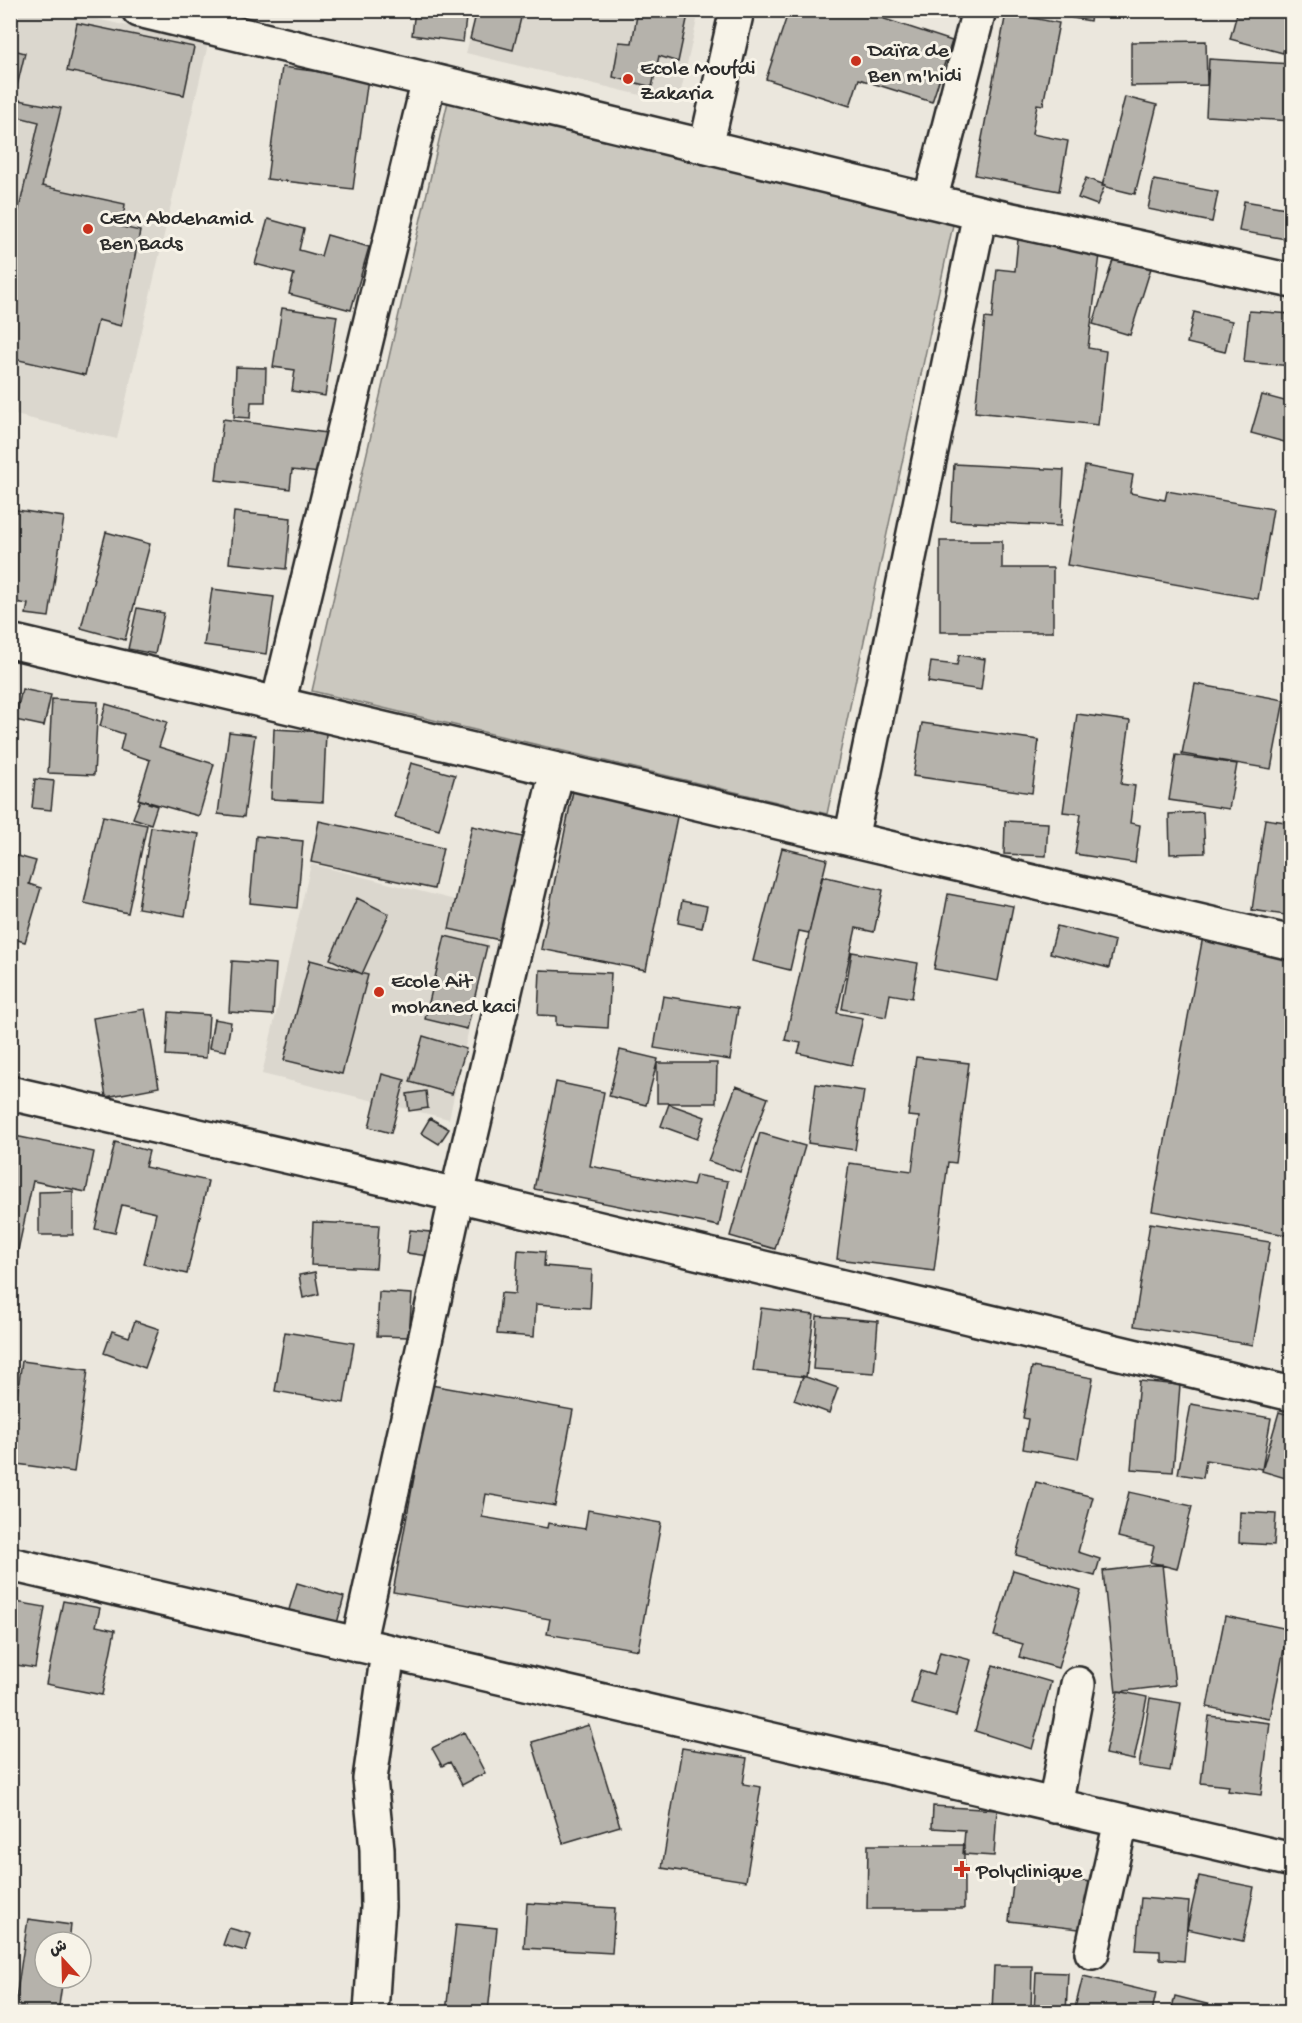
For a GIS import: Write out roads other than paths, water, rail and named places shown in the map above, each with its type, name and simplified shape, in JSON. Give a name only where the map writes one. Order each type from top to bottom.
[{"type":"street","points":[[138,10],[980,213],[1292,282]]},
{"type":"street","points":[[706,147],[737,10]]},
{"type":"street","points":[[930,201],[979,10]]},
{"type":"street","points":[[278,704],[429,80]]},
{"type":"street","points":[[851,839],[980,213]]},
{"type":"street","points":[[10,641],[1292,943]]},
{"type":"street","points":[[371,2013],[378,1907],[377,1849],[370,1779],[373,1648],[457,1195],[557,770]]},
{"type":"street","points":[[10,1093],[457,1195],[1292,1394]]},
{"type":"street","points":[[10,1564],[1292,1860]]},
{"type":"street","points":[[1055,1806],[1078,1684]]},
{"type":"street","points":[[1092,1952],[1121,1821]]},
{"type":"place","name":"Daïra de Ben m'hidi","points":[[856,61]]},
{"type":"place","name":"Ecole Moufdi Zakaria","points":[[628,79]]},
{"type":"place","name":"CEM Abdehamid Ben Bads","points":[[88,229]]},
{"type":"place","name":"Ecole Ait mohaned kaci","points":[[379,992]]},
{"type":"place","name":"Polyclinique","points":[[962,1869]]}]
